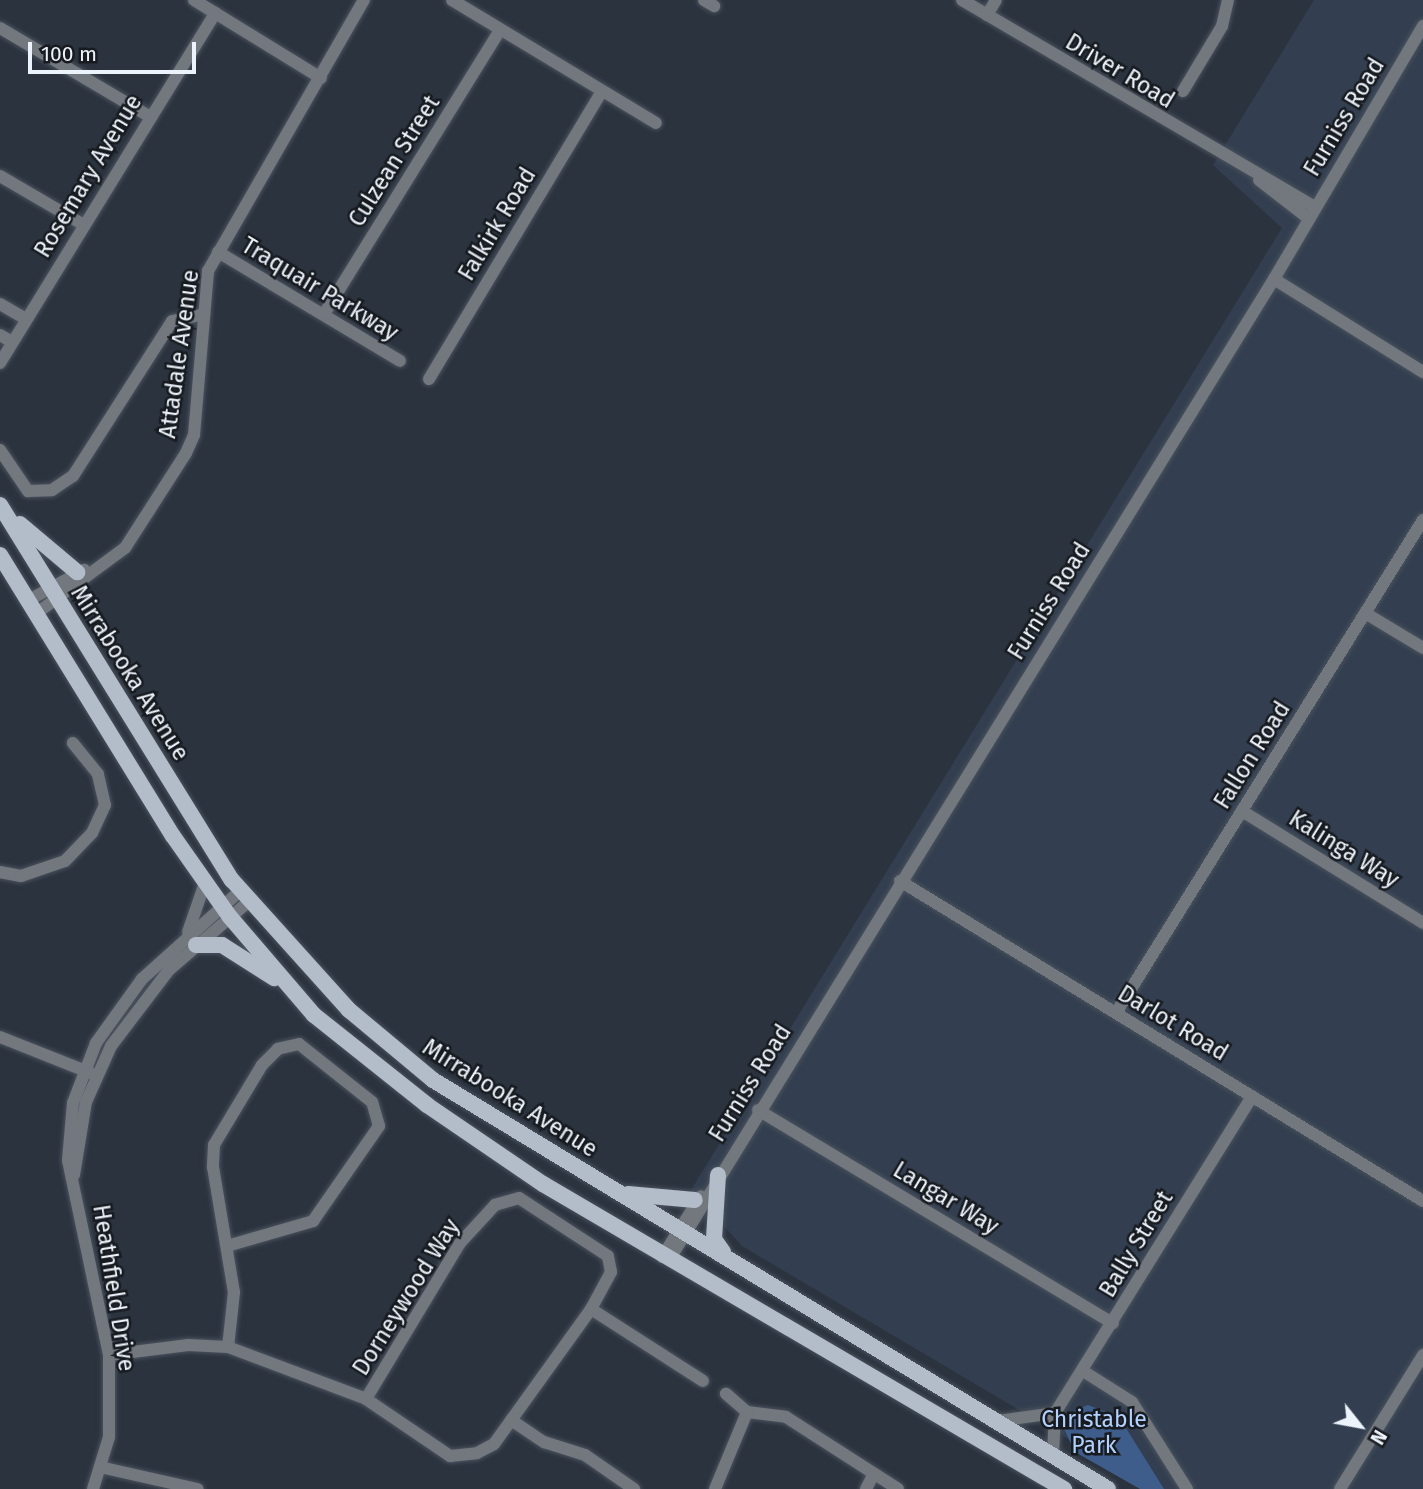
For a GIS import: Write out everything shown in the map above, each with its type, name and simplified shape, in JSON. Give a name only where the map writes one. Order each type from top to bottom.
[{"type":"main road","points":[[0,503],[44,550],[77,572]]},
{"type":"main road","name":"Mirrabooka Avenue","points":[[0,503],[244,896],[349,1010],[406,1059],[619,1192],[1108,1489]]},
{"type":"main road","name":"Mirrabooka Avenue","points":[[0,555],[205,883],[293,992],[427,1105],[666,1258],[1064,1489]]},
{"type":"main road","points":[[191,940],[222,946],[293,992]]},
{"type":"main road","points":[[718,1175],[713,1240],[728,1258]]},
{"type":"main road","points":[[619,1192],[700,1197]]},
{"type":"street","points":[[194,0],[321,78]]},
{"type":"street","name":"Attadale Avenue","points":[[33,606],[125,548],[194,435],[208,271],[365,0]]},
{"type":"street","name":"Attadale Avenue","points":[[352,26],[376,0]]},
{"type":"street","points":[[452,0],[656,123]]},
{"type":"street","name":"Driver Road","points":[[962,0],[1312,213]]},
{"type":"street","points":[[987,15],[996,0]]},
{"type":"street","points":[[1183,91],[1222,26],[1228,0]]},
{"type":"street","name":"Rosemary Avenue","points":[[0,363],[82,224],[215,13]]},
{"type":"street","name":"Furniss Road","points":[[666,1258],[700,1197],[718,1175],[1274,279],[1423,26]]},
{"type":"street","points":[[0,28],[149,116]]},
{"type":"street","name":"Culzean Street","points":[[324,314],[500,30]]},
{"type":"street","name":"Falkirk Road","points":[[429,379],[602,91]]},
{"type":"street","points":[[0,176],[82,224]]},
{"type":"street","name":"Traquair Parkway","points":[[218,252],[400,362]]},
{"type":"street","points":[[1274,279],[1423,372]]},
{"type":"street","points":[[0,304],[26,319]]},
{"type":"street","points":[[0,450],[28,491],[52,490],[73,476],[172,321],[204,314]]},
{"type":"street","points":[[0,335],[12,342]]},
{"type":"street","name":"Fallon Road","points":[[1116,1013],[1423,520]]},
{"type":"street","name":"Attadale Avenue","points":[[55,594],[77,572],[98,567]]},
{"type":"street","points":[[1365,613],[1423,648]]},
{"type":"street","points":[[0,872],[21,876],[65,861],[92,834],[105,805],[98,774],[73,743]]},
{"type":"street","name":"Kalinga Way","points":[[1242,811],[1423,923]]},
{"type":"street","name":"Darlot Road","points":[[900,881],[1423,1201]]},
{"type":"street","points":[[191,940],[205,883]]},
{"type":"street","name":"Heathfield Drive","points":[[93,1489],[108,1437],[109,1355],[66,1138],[83,1070],[126,999],[244,896]]},
{"type":"street","name":"Heathfield Drive","points":[[74,1175],[96,1074],[125,1024],[191,940]]},
{"type":"street","points":[[0,1037],[96,1074]]},
{"type":"street","points":[[227,1246],[313,1221],[379,1126],[372,1102],[299,1044],[278,1049],[262,1065],[219,1127],[213,1167],[227,1246],[235,1317],[228,1348]]},
{"type":"street","name":"Bally Street","points":[[1055,1413],[1252,1096]]},
{"type":"street","name":"Langar Way","points":[[758,1110],[1113,1323]]},
{"type":"street","name":"Dorneywood Way","points":[[109,1355],[188,1345],[228,1348],[366,1399],[450,1456],[494,1444],[591,1309],[611,1272],[608,1256],[509,1196],[460,1243],[366,1399]]},
{"type":"street","points":[[591,1309],[703,1381]]},
{"type":"street","points":[[1340,1489],[1423,1354]]},
{"type":"street","points":[[1083,1371],[1132,1402],[1187,1489]]},
{"type":"street","points":[[726,1394],[747,1412],[786,1417],[898,1489]]},
{"type":"street","points":[[715,1489],[747,1412]]},
{"type":"street","points":[[998,1421],[1055,1413],[1053,1455]]},
{"type":"street","points":[[510,1420],[544,1442],[585,1455],[634,1489]]},
{"type":"street","points":[[100,1467],[198,1489]]},
{"type":"street","points":[[866,1489],[873,1475]]},
{"type":"shaded area","points":[[1314,0],[1423,0],[1423,1489],[1153,1489],[742,1246],[691,1190],[1282,228],[1213,165]]},
{"type":"green space","name":"Christable Park","points":[[1088,1405],[1119,1417],[1164,1489],[1140,1489],[1075,1452],[1064,1429],[1075,1410]]}]
